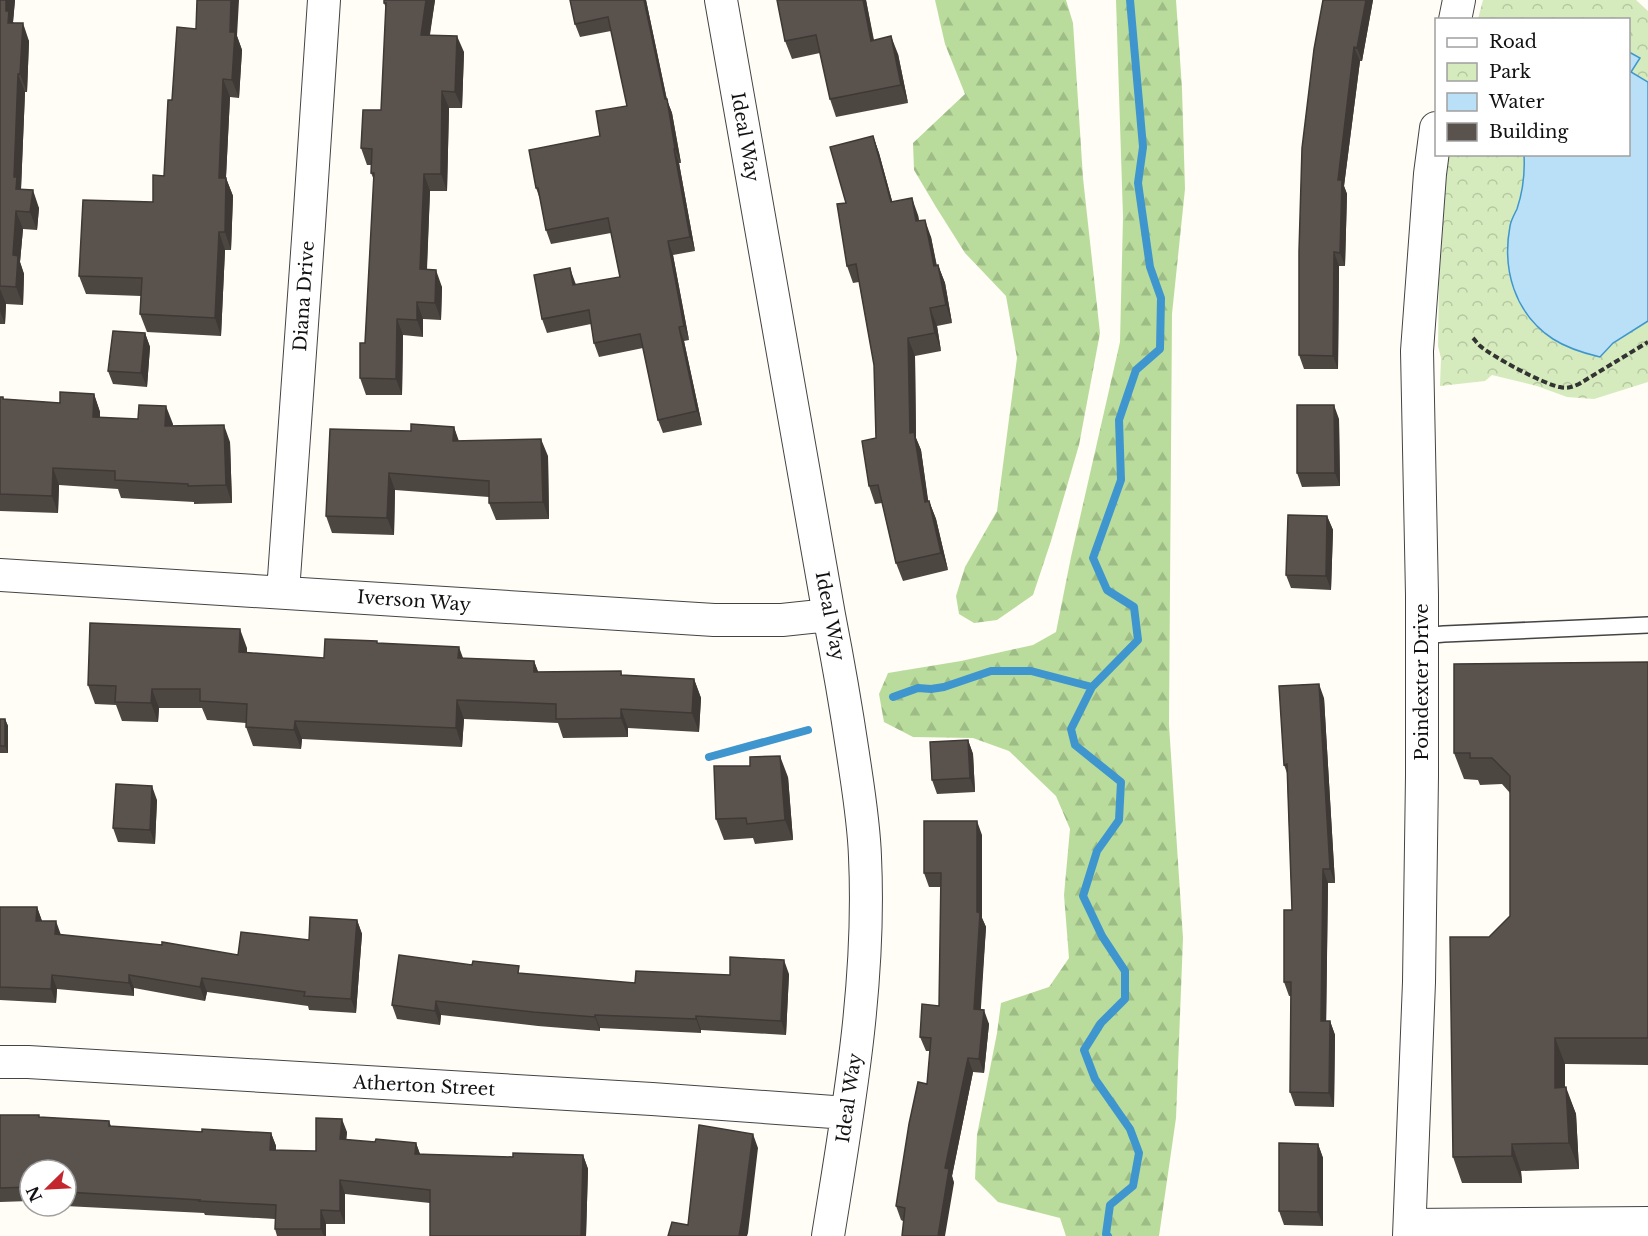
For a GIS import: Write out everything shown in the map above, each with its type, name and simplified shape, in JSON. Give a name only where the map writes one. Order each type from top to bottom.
[{"type":"street","name":"Diana Drive","points":[[283,592],[324,0]]},
{"type":"street","name":"Ideal Way","points":[[721,0],[841,672],[862,812],[865,859],[862,999],[828,1236]]},
{"type":"street","points":[[1455,18],[1459,0]]},
{"type":"street","name":"Poindexter Drive","points":[[1410,1230],[1419,982],[1422,776],[1417,351],[1430,174],[1435,141]]},
{"type":"street","name":"Iverson Way","points":[[0,574],[714,620],[782,620],[829,615]]},
{"type":"street","name":"Atherton Street","points":[[0,1062],[847,1113]]},
{"type":"street","points":[[1410,1230],[1648,1223]]},
{"type":"lane","points":[[1422,636],[1648,625]]},
{"type":"path","points":[[1473,338],[1479,345],[1508,363],[1554,386],[1563,388],[1579,384],[1648,342]]},
{"type":"green space","points":[[935,0],[1066,0],[1073,23],[1083,178],[1100,333],[1079,445],[1033,595],[997,620],[974,623],[959,614],[956,596],[965,567],[997,511],[1017,358],[1006,296],[965,253],[914,170],[913,143],[965,94],[945,44]]},
{"type":"green space","points":[[1116,0],[1176,0],[1182,89],[1185,189],[1172,314],[1169,725],[1183,938],[1176,1118],[1159,1236],[1066,1236],[1060,1218],[998,1202],[975,1179],[977,1135],[1001,1003],[1049,987],[1069,958],[1064,895],[1070,829],[1056,796],[1009,751],[973,738],[913,737],[884,722],[879,694],[888,673],[961,661],[1033,645],[1056,632],[1120,342],[1123,217]]},
{"type":"green space","points":[[1483,0],[1636,0],[1648,11],[1648,382],[1594,399],[1567,397],[1537,386],[1492,375],[1485,381],[1440,386],[1439,281],[1449,156],[1630,156],[1630,18],[1478,18]]},
{"type":"water","points":[[1630,53],[1640,58],[1631,72],[1648,82],[1648,321],[1613,343],[1600,357],[1575,350],[1553,339],[1529,316],[1514,289],[1510,274],[1508,242],[1510,224],[1517,209],[1524,175],[1524,156],[1630,156]]},
{"type":"building","points":[[0,0],[6,0],[6,11],[9,11],[8,23],[23,23],[20,74],[18,74],[14,177],[17,177],[16,189],[33,190],[30,212],[16,211],[13,255],[18,256],[16,287],[0,286]]},
{"type":"building","points":[[197,0],[231,0],[230,32],[235,32],[232,80],[223,79],[219,178],[226,178],[225,232],[219,232],[215,318],[140,314],[142,278],[79,276],[83,200],[153,202],[153,175],[164,176],[168,100],[172,100],[177,27],[196,29]]},
{"type":"building","points":[[384,0],[426,0],[421,35],[457,36],[455,92],[442,91],[441,174],[424,174],[420,269],[436,270],[435,303],[417,302],[417,320],[397,319],[396,379],[360,378],[360,343],[365,343],[374,173],[371,173],[372,149],[361,148],[363,110],[381,110],[386,3]]},
{"type":"building","points":[[570,0],[644,0],[665,99],[667,99],[690,237],[668,241],[684,326],[679,327],[697,411],[658,420],[640,334],[594,343],[589,310],[542,319],[534,275],[570,268],[573,285],[620,277],[608,218],[546,230],[529,150],[600,136],[596,111],[627,106],[608,17],[575,24]]},
{"type":"building","points":[[777,0],[863,0],[871,41],[891,36],[901,85],[830,99],[816,35],[785,41]]},
{"type":"building","points":[[1323,0],[1366,0],[1357,48],[1354,47],[1338,180],[1342,180],[1340,253],[1334,252],[1333,356],[1299,355],[1302,148],[1314,49]]},
{"type":"building","points":[[873,136],[891,202],[912,198],[916,221],[925,220],[934,266],[938,265],[946,305],[930,308],[935,333],[908,338],[910,433],[914,432],[925,502],[929,501],[941,553],[896,563],[878,485],[869,486],[862,441],[876,438],[874,365],[856,264],[847,266],[837,204],[846,203],[830,147]]},
{"type":"building","points":[[113,331],[145,333],[141,373],[108,371]]},
{"type":"building","points":[[60,392],[94,394],[93,417],[138,419],[139,405],[166,406],[165,426],[224,425],[226,485],[188,486],[188,484],[115,480],[115,471],[53,468],[52,496],[0,494],[0,397],[60,403]]},
{"type":"building","points":[[1297,405],[1334,405],[1335,473],[1297,473]]},
{"type":"building","points":[[411,424],[454,427],[453,441],[541,439],[543,502],[489,503],[489,481],[389,473],[387,518],[326,516],[330,429],[411,431]]},
{"type":"building","points":[[1288,515],[1327,516],[1326,576],[1286,575]]},
{"type":"building","points":[[90,623],[240,629],[239,652],[324,658],[325,639],[377,641],[377,643],[459,647],[458,658],[534,661],[534,672],[621,671],[621,675],[694,679],[692,713],[621,709],[621,718],[556,719],[556,704],[457,700],[456,728],[295,721],[294,730],[246,727],[247,704],[200,701],[200,689],[152,689],[151,703],[115,702],[116,686],[88,685]]},
{"type":"building","points":[[1648,662],[1648,1038],[1555,1038],[1555,1088],[1566,1087],[1569,1143],[1512,1144],[1512,1156],[1453,1157],[1450,937],[1489,937],[1510,916],[1510,776],[1492,758],[1470,758],[1470,753],[1454,753],[1454,664]]},
{"type":"building","points":[[1319,684],[1330,869],[1323,869],[1321,1021],[1330,1021],[1329,1093],[1290,1092],[1291,982],[1284,982],[1284,910],[1292,910],[1287,764],[1284,765],[1279,686]]},
{"type":"building","points":[[0,719],[5,719],[5,746],[0,746]]},
{"type":"building","points":[[968,740],[970,778],[932,780],[930,742]]},
{"type":"building","points":[[780,756],[785,820],[747,824],[746,818],[716,819],[714,766],[750,766],[750,757]]},
{"type":"building","points":[[116,784],[152,786],[150,830],[113,828]]},
{"type":"building","points":[[924,821],[977,821],[977,912],[980,913],[974,1009],[984,1010],[979,1059],[968,1058],[945,1168],[949,1169],[938,1236],[902,1236],[905,1208],[896,1206],[918,1082],[927,1084],[931,1038],[920,1037],[922,1004],[939,1006],[941,873],[924,873]]},
{"type":"building","points":[[0,907],[37,907],[36,921],[56,921],[55,934],[162,945],[162,942],[238,955],[241,932],[309,940],[310,917],[357,920],[351,999],[304,996],[305,992],[202,978],[200,987],[129,975],[129,983],[52,975],[51,989],[0,987]]},
{"type":"building","points":[[399,955],[472,965],[473,961],[519,966],[518,973],[635,983],[636,971],[730,975],[730,957],[784,960],[781,1021],[696,1016],[696,1019],[595,1015],[595,1017],[436,1001],[435,1011],[392,1005]]},
{"type":"building","points":[[0,1115],[39,1115],[39,1117],[109,1121],[109,1126],[202,1132],[202,1129],[271,1133],[270,1150],[316,1151],[316,1118],[342,1119],[340,1139],[375,1142],[376,1139],[416,1143],[415,1154],[513,1157],[513,1153],[583,1155],[581,1236],[430,1236],[430,1190],[340,1180],[340,1211],[321,1210],[321,1229],[275,1229],[276,1205],[78,1193],[78,1158],[18,1158],[18,1187],[0,1188]]},
{"type":"building","points":[[699,1125],[753,1134],[739,1236],[668,1236],[672,1222],[688,1225]]},
{"type":"building","points":[[1279,1143],[1318,1144],[1318,1212],[1279,1211]]},
{"type":"waterway","points":[[1108,1236],[1106,1234],[1110,1205],[1133,1186],[1139,1153],[1130,1129],[1095,1079],[1084,1050],[1101,1023],[1125,999],[1125,971],[1102,936],[1083,896],[1097,851],[1119,820],[1121,782],[1075,745],[1071,729],[1092,687],[1138,640],[1134,607],[1107,590],[1093,558],[1121,480],[1119,420],[1136,370],[1160,349],[1161,298],[1150,267],[1138,183],[1143,147],[1130,0]]},
{"type":"waterway","points":[[893,697],[918,688],[944,687],[991,671],[1031,671],[1092,687]]},
{"type":"waterway","points":[[709,757],[808,730]]}]
